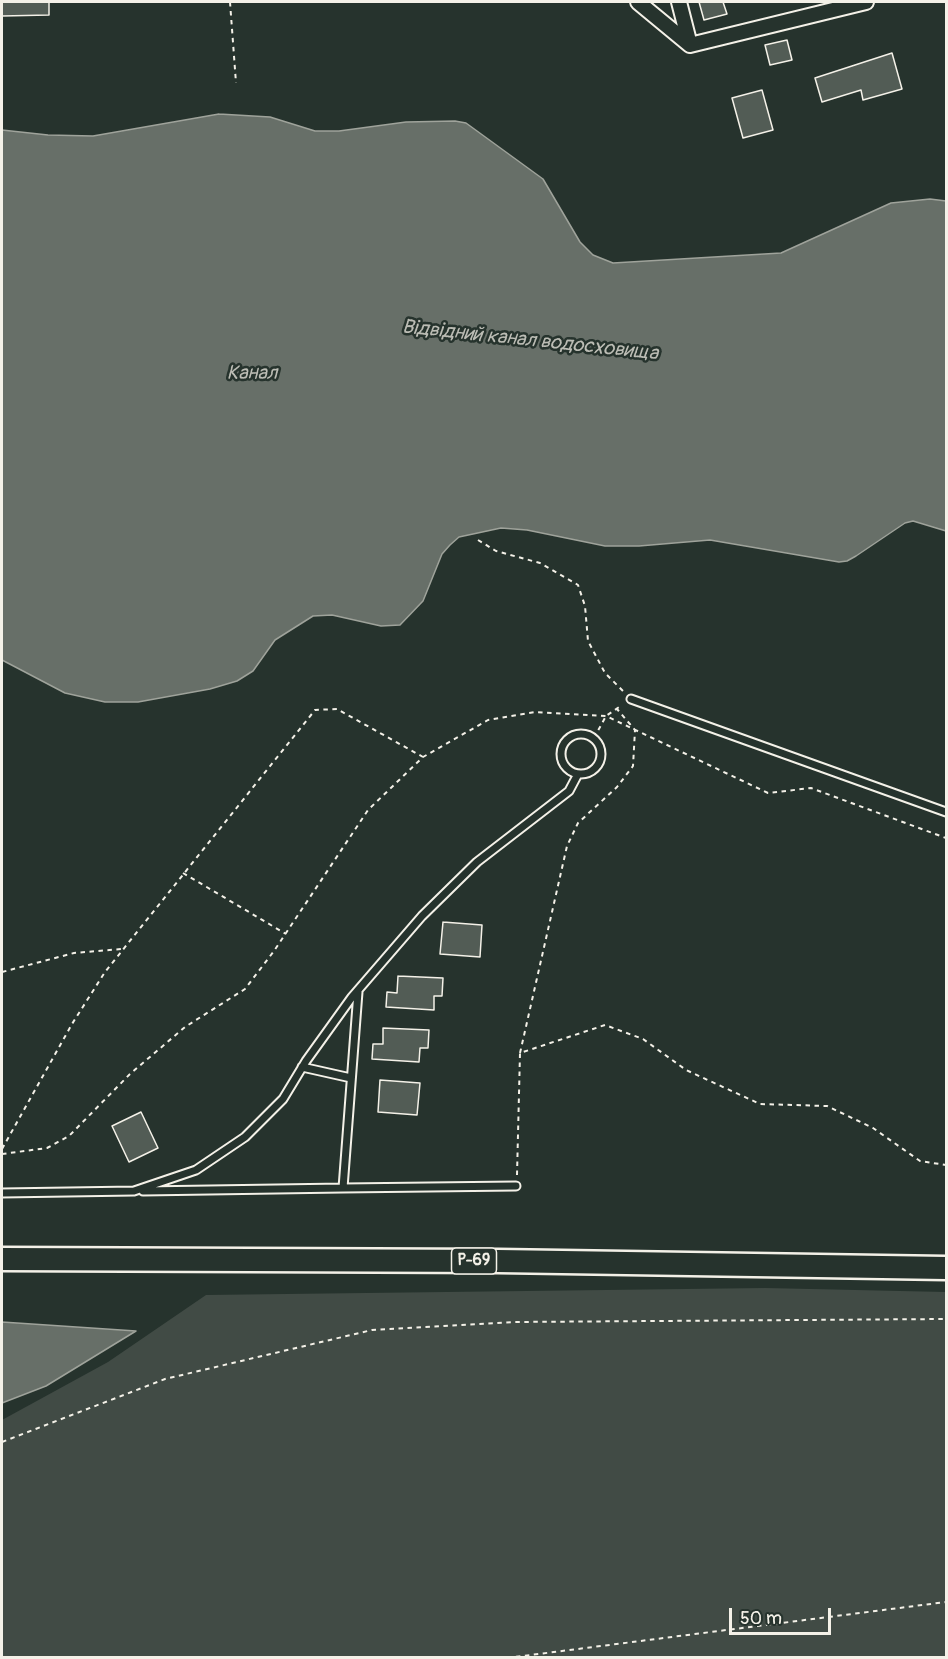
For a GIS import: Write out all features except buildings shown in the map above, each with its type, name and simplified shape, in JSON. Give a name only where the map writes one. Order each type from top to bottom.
[{"type":"main road","name":"Р-69","points":[[2,1259],[462,1261],[946,1268]]},
{"type":"street","points":[[638,2],[690,45]]},
{"type":"street","points":[[679,2],[690,45]]},
{"type":"street","points":[[690,45],[866,2]]},
{"type":"lane","points":[[631,699],[946,812]]},
{"type":"lane","points":[[581,733],[594,738],[600,749],[599,762],[591,772],[578,774],[566,768],[562,763],[563,743],[574,734],[581,733]]},
{"type":"lane","points":[[134,1191],[196,1170],[245,1137],[283,1099],[302,1067],[358,991],[422,916],[477,862],[569,791],[578,774]]},
{"type":"lane","points":[[343,1188],[358,991]]},
{"type":"lane","points":[[302,1067],[351,1078]]},
{"type":"lane","points":[[2,1193],[516,1186]]},
{"type":"path","points":[[230,2],[236,83]]},
{"type":"path","points":[[478,540],[496,551],[540,563],[578,585],[585,606],[588,641],[605,673],[631,699],[606,716],[594,738]]},
{"type":"path","points":[[2,1149],[72,1024],[123,949],[315,710],[337,709],[423,757]]},
{"type":"path","points":[[516,1186],[520,1053],[567,846],[578,823],[617,787],[633,766],[635,729],[617,709]]},
{"type":"path","points":[[2,1154],[47,1148],[69,1136],[130,1074],[161,1047],[185,1027],[245,989],[286,934],[368,810],[423,757],[488,720],[535,712],[606,716],[768,793],[811,788],[946,838]]},
{"type":"path","points":[[183,873],[286,934]]},
{"type":"path","points":[[2,972],[74,953],[123,949]]},
{"type":"path","points":[[520,1053],[606,1025],[643,1039],[686,1070],[760,1104],[827,1106],[873,1128],[920,1161],[946,1165]]},
{"type":"path","points":[[2,1442],[165,1378],[372,1330],[514,1322],[946,1319]]},
{"type":"path","points":[[507,1658],[946,1602]]},
{"type":"shaded area","points":[[765,1288],[946,1292],[946,1657],[2,1657],[2,1420],[108,1362],[206,1295]]},
{"type":"water","name":"Канал","points":[[219,114],[270,117],[315,131],[339,131],[406,122],[455,121],[466,123],[543,179],[580,242],[593,255],[613,263],[781,253],[891,203],[930,199],[946,201],[946,531],[913,521],[905,523],[856,556],[839,562],[710,540],[639,546],[605,546],[527,530],[501,528],[459,537],[450,545],[442,554],[423,601],[400,625],[381,626],[332,615],[313,616],[275,640],[253,671],[237,681],[210,689],[138,702],[105,702],[65,693],[2,660],[2,130],[48,135],[93,136]]},
{"type":"water","points":[[2,1322],[136,1331],[46,1386],[2,1403]]},
{"type":"water label","name":"Відвідний канал водосховища","points":[[530,341]]}]
